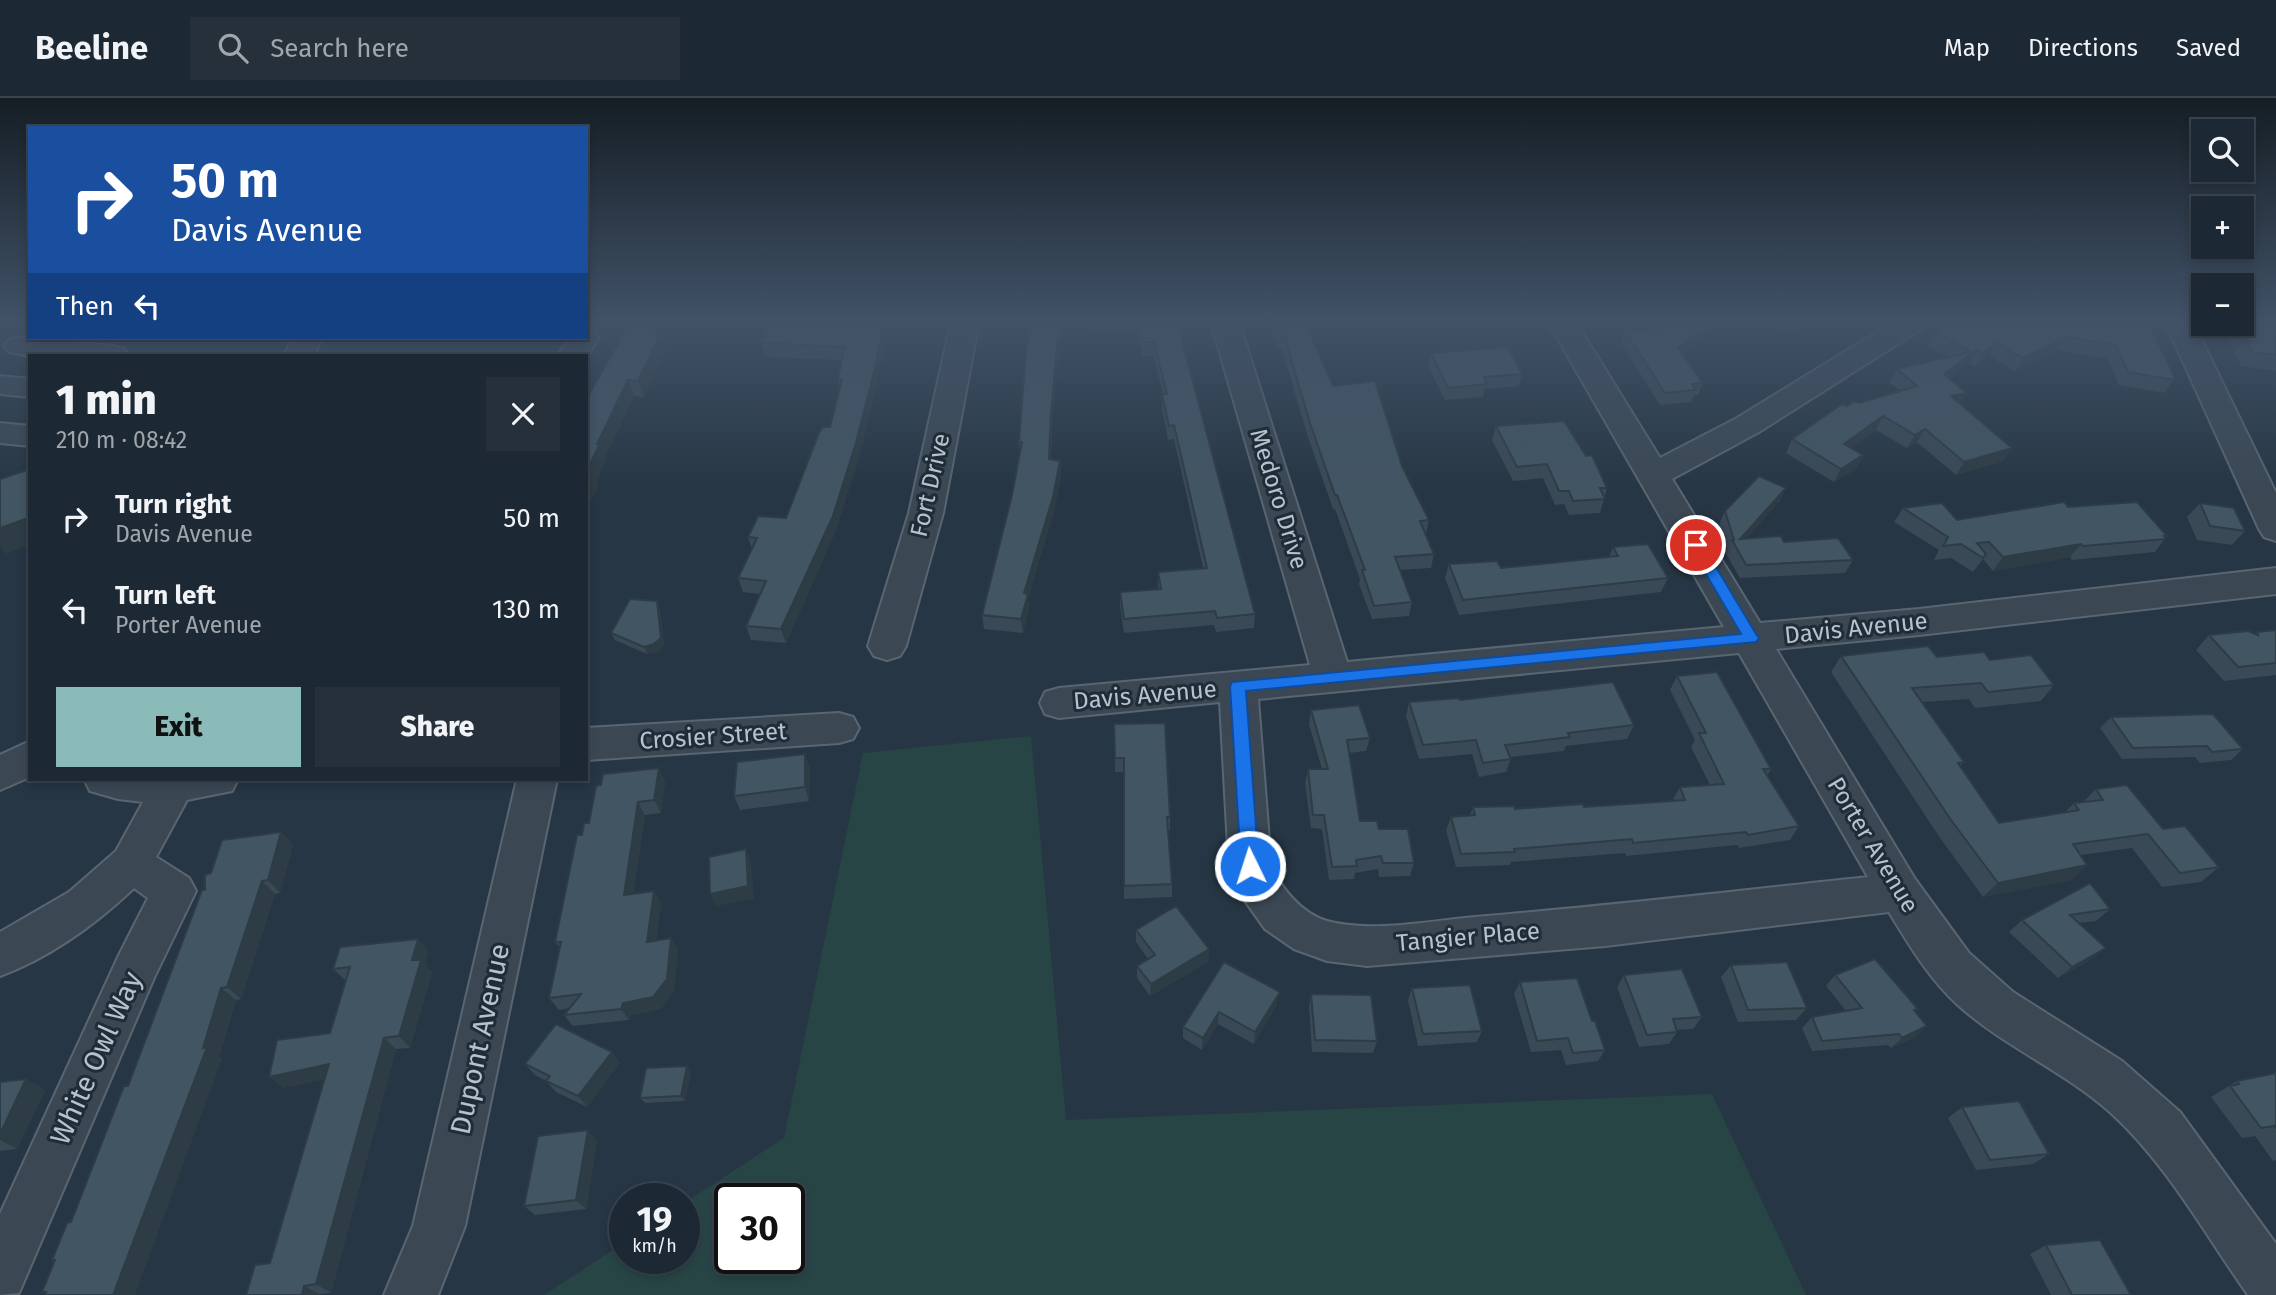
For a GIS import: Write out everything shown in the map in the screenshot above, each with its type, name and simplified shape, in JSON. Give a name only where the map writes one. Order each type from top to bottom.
[{"type":"street","name":"Fort Drive","points":[[887,646],[926,513],[954,378]]},
{"type":"street","name":"Medoro Drive","points":[[1242,378],[1334,677]]},
{"type":"street","name":"Porter Avenue","points":[[1596,378],[1900,892],[1937,948],[1972,988],[2018,1024],[2069,1052],[2117,1087],[2162,1129],[2276,1289]]},
{"type":"street","points":[[1654,475],[1748,425],[1824,378]]},
{"type":"street","points":[[2205,378],[2276,529]]},
{"type":"street","points":[[0,385],[28,388]]},
{"type":"street","points":[[0,433],[28,436]]},
{"type":"street","name":"Davis Avenue","points":[[1059,703],[1751,638],[2276,581]]},
{"type":"street","name":"Tangier Place","points":[[1238,686],[1250,866],[1258,888],[1276,913],[1294,926],[1325,940],[1348,946],[1380,945],[1605,926],[1900,892]]},
{"type":"street","name":"Crosier Street","points":[[588,744],[839,728]]},
{"type":"street","points":[[0,774],[28,758]]},
{"type":"street","points":[[110,781],[121,785],[196,782]]},
{"type":"street","name":"Dupont Avenue","points":[[411,1295],[439,1226],[537,781]]},
{"type":"street","points":[[0,956],[85,906],[131,864],[196,782]]},
{"type":"street","name":"White Owl Way","points":[[0,1274],[134,972],[174,891],[131,864]]},
{"type":"green space","points":[[1031,736],[1066,1120],[1712,1094],[1806,1295],[544,1295],[609,1252],[609,1274],[700,1274],[700,1193],[714,1184],[714,1274],[805,1274],[805,1183],[715,1183],[784,1138],[863,753]]},
{"type":"building","points":[[598,378],[639,378],[638,381],[628,380],[588,468],[588,396]]},
{"type":"building","points":[[873,378],[833,516],[781,629],[746,626],[766,581],[738,578],[757,538],[748,537],[758,516],[786,518],[819,433],[823,427],[830,427],[842,379],[838,379]]},
{"type":"building","points":[[1024,378],[1054,378],[1049,459],[1060,461],[1053,497],[1024,593],[1028,594],[1021,619],[982,615],[1012,495],[1022,442],[1019,442]]},
{"type":"building","points":[[1163,378],[1192,378],[1255,614],[1217,618],[1215,611],[1124,619],[1120,592],[1161,589],[1158,572],[1207,568],[1174,425],[1169,426],[1162,394],[1167,394]]},
{"type":"building","points":[[1297,378],[1329,378],[1333,386],[1375,381],[1402,466],[1429,520],[1420,521],[1434,554],[1395,557],[1412,602],[1374,606],[1362,570],[1365,570],[1310,423]]},
{"type":"building","points":[[1443,378],[1484,378],[1487,384],[1448,388]]},
{"type":"building","points":[[1655,378],[1699,378],[1703,383],[1692,384],[1696,390],[1665,393]]},
{"type":"building","points":[[1907,378],[1949,378],[1967,393],[1951,396],[2012,448],[1964,462],[1925,429],[1915,435],[1883,416],[1844,444],[1863,455],[1841,469],[1792,439],[1842,404],[1847,406],[1854,401],[1859,403],[1917,386]]},
{"type":"building","points":[[1564,421],[1586,456],[1592,455],[1607,488],[1600,488],[1605,499],[1573,501],[1569,491],[1559,491],[1547,464],[1517,467],[1496,426]]},
{"type":"building","points":[[28,470],[28,518],[0,528],[0,479]]},
{"type":"building","points":[[1759,476],[1786,488],[1740,539],[1781,536],[1784,542],[1838,538],[1853,560],[1746,565],[1732,540],[1725,511]]},
{"type":"building","points":[[2064,502],[2068,507],[2137,502],[2167,536],[2164,536],[2166,539],[2083,546],[2081,544],[2003,557],[1989,542],[1977,543],[1986,554],[1983,558],[1961,544],[1943,546],[1948,537],[1903,508],[1942,503],[1957,520]]},
{"type":"building","points":[[2200,503],[2234,508],[2245,531],[2210,526]]},
{"type":"building","points":[[1648,544],[1668,578],[1463,600],[1449,564],[1497,561],[1501,568],[1618,556],[1613,547]]},
{"type":"building","points":[[630,599],[657,601],[661,638],[654,644],[644,647],[611,633]]},
{"type":"building","points":[[2276,630],[2276,663],[2238,667],[2209,635],[2248,631],[2258,635],[2257,632]]},
{"type":"building","points":[[1928,646],[1937,657],[1984,652],[1990,660],[2031,655],[2054,685],[1988,692],[1981,683],[1912,688],[1964,762],[1958,763],[1999,823],[2079,810],[2074,803],[2103,800],[2096,789],[2127,785],[2163,829],[2185,826],[2219,867],[2180,873],[2148,834],[2073,844],[2087,865],[1998,883],[1951,820],[1841,656]]},
{"type":"building","points":[[1717,672],[1771,769],[1763,769],[1799,826],[1748,835],[1746,832],[1633,843],[1632,839],[1514,849],[1515,852],[1461,854],[1451,817],[1475,815],[1473,807],[1514,806],[1515,809],[1583,804],[1584,807],[1685,800],[1680,787],[1724,784],[1699,733],[1706,733],[1677,676]]},
{"type":"building","points":[[1613,682],[1634,725],[1568,733],[1570,737],[1505,745],[1511,759],[1483,763],[1476,740],[1423,745],[1409,702],[1460,700]]},
{"type":"building","points":[[1359,705],[1370,738],[1347,740],[1360,821],[1377,821],[1379,829],[1408,829],[1414,863],[1383,863],[1381,856],[1356,860],[1357,866],[1332,867],[1324,815],[1313,815],[1308,769],[1328,769],[1311,710]]},
{"type":"building","points":[[2213,714],[2243,749],[2212,752],[2207,746],[2133,748],[2111,717]]},
{"type":"building","points":[[1165,723],[1172,884],[1124,886],[1124,758],[1115,758],[1114,724]]},
{"type":"building","points":[[805,754],[805,787],[734,796],[737,762]]},
{"type":"building","points":[[659,768],[654,800],[638,802],[624,895],[654,891],[647,942],[671,938],[667,979],[653,997],[623,1003],[621,1009],[564,1015],[581,994],[549,998],[561,942],[555,942],[577,835],[582,835],[584,823],[589,823],[596,786],[601,785],[603,774]]},
{"type":"building","points":[[281,832],[268,880],[262,881],[227,987],[221,988],[203,1048],[207,1047],[113,1295],[45,1295],[46,1292],[42,1292],[55,1260],[52,1260],[67,1223],[71,1222],[124,1086],[128,1086],[202,890],[205,890],[205,875],[211,873],[222,840]]},
{"type":"building","points":[[746,849],[748,886],[710,894],[709,857]]},
{"type":"building","points":[[2090,883],[2110,909],[2070,915],[2106,948],[2072,967],[2022,920]]},
{"type":"building","points":[[1176,906],[1209,949],[1151,984],[1137,966],[1155,955],[1136,930]]},
{"type":"building","points":[[418,939],[412,960],[421,960],[399,1036],[384,1038],[316,1284],[304,1286],[302,1295],[246,1295],[255,1265],[270,1263],[329,1064],[269,1077],[277,1040],[330,1033],[350,967],[333,969],[340,947]]},
{"type":"building","points":[[1875,959],[1918,1009],[1914,1010],[1927,1026],[1902,1038],[1899,1034],[1822,1041],[1812,1017],[1862,1008],[1835,975]]},
{"type":"building","points":[[1224,962],[1280,992],[1255,1032],[1219,1012],[1203,1038],[1183,1027]]},
{"type":"building","points":[[1787,962],[1807,1008],[1748,1010],[1731,965]]},
{"type":"building","points":[[1682,969],[1702,1017],[1673,1019],[1677,1032],[1647,1035],[1624,975]]},
{"type":"building","points":[[1577,978],[1605,1050],[1573,1053],[1568,1038],[1537,1041],[1520,982]]},
{"type":"building","points":[[1470,985],[1482,1031],[1423,1034],[1412,988]]},
{"type":"building","points":[[1311,994],[1371,995],[1377,1041],[1315,1040]]},
{"type":"building","points":[[556,1024],[612,1052],[578,1096],[546,1081],[550,1076],[525,1064]]},
{"type":"building","points":[[687,1066],[681,1096],[640,1098],[646,1068]]},
{"type":"building","points":[[2276,1073],[2276,1128],[2261,1128],[2230,1086],[2239,1084],[2237,1081]]},
{"type":"building","points":[[26,1079],[0,1134],[0,1082]]},
{"type":"building","points":[[2019,1101],[2049,1154],[1990,1160],[1962,1107]]},
{"type":"building","points":[[588,1130],[576,1200],[524,1206],[538,1136]]},
{"type":"building","points":[[2100,1240],[2131,1295],[2072,1295],[2046,1245]]},
{"type":"route","points":[[1250,866],[1238,686],[1751,638],[1696,545]]}]
